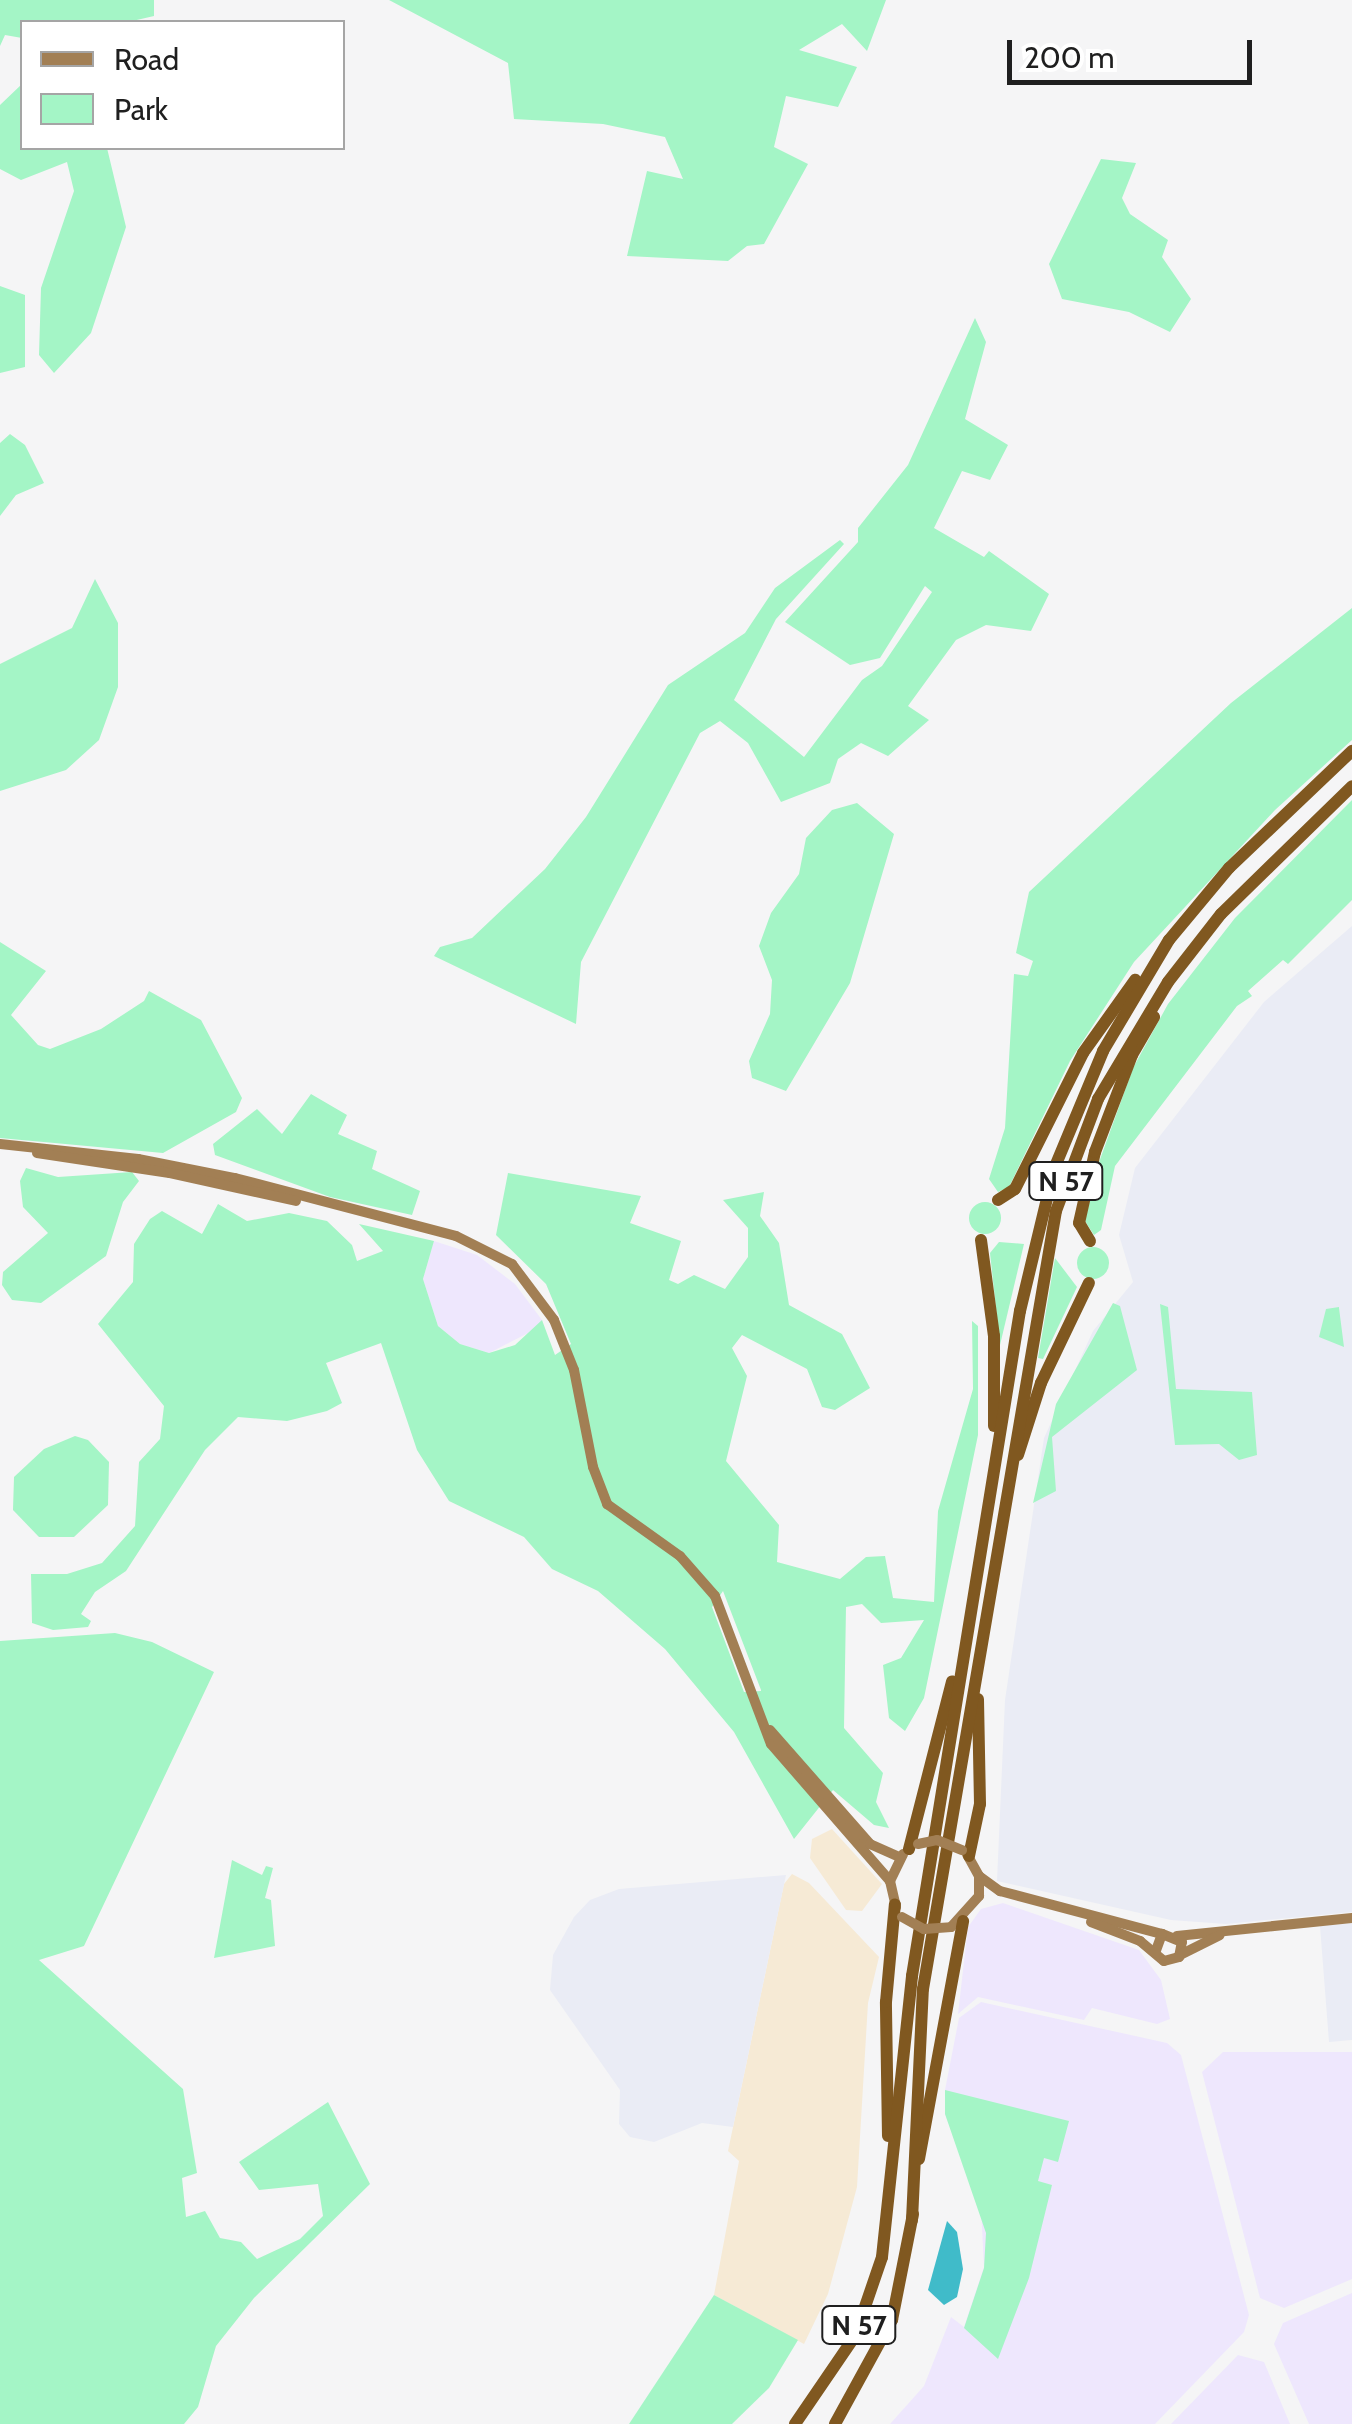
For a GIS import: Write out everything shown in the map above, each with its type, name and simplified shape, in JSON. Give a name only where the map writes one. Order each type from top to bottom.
[{"type":"highway","name":"N 57","points":[[794,2424],[855,2336],[878,2274],[889,2211],[906,2012],[1031,1253],[1054,1169],[1103,1051],[1170,940],[1230,868],[1352,752]]},
{"type":"highway","name":"N 57","points":[[835,2424],[886,2334],[912,2220],[918,2028],[1044,1261],[1081,1137],[1136,1028],[1201,937],[1352,786]]},
{"type":"highway","points":[[1090,1241],[1080,1231],[1080,1214],[1132,1055],[1242,892]]},
{"type":"highway","points":[[998,1200],[1015,1189],[1083,1052],[1170,940]]},
{"type":"highway","points":[[981,1240],[996,1366],[992,1476]]},
{"type":"highway","points":[[1002,1516],[1040,1383],[1089,1283]]},
{"type":"highway","points":[[909,1850],[967,1631]]},
{"type":"highway","points":[[966,1853],[981,1792],[980,1659]]},
{"type":"highway","points":[[889,2211],[886,2002],[898,1910]]},
{"type":"highway","points":[[912,2220],[957,1924]]},
{"type":"main road","points":[[0,1146],[177,1166],[488,1248],[541,1296],[574,1370],[601,1493],[619,1515],[680,1556],[715,1596],[761,1717],[782,1759],[890,1881],[898,1910],[924,1929],[957,1924],[976,1904],[979,1876]]},
{"type":"main road","points":[[761,1717],[870,1844],[909,1850],[937,1840],[966,1853],[979,1876],[1020,1897],[1177,1936],[1352,1918]]},
{"type":"main road","points":[[890,1881],[909,1850]]},
{"type":"main road","points":[[976,1904],[1020,1897]]},
{"type":"main road","points":[[1077,1914],[1155,1952],[1167,1962],[1241,1929]]},
{"type":"main road","points":[[1155,1952],[1162,1934]]},
{"type":"main road","points":[[1177,1936],[1181,1954]]},
{"type":"shaded area","points":[[1352,926],[1352,1912],[1226,1924],[1171,1920],[997,1881],[1005,1700],[1044,1438],[1093,1331],[1133,1282],[1119,1235],[1135,1168],[1264,1002]]},
{"type":"shaded area","points":[[434,1241],[477,1255],[515,1284],[542,1320],[538,1328],[489,1353],[460,1344],[438,1326],[423,1279]]},
{"type":"shaded area","points":[[832,1829],[882,1884],[862,1911],[846,1910],[810,1858],[812,1839]]},
{"type":"shaded area","points":[[792,1874],[809,1883],[879,1957],[868,2003],[857,2187],[828,2294],[804,2344],[714,2295],[739,2161],[728,2151],[784,1884]]},
{"type":"shaded area","points":[[786,1875],[733,2127],[702,2123],[654,2142],[630,2137],[619,2124],[620,2090],[550,1990],[553,1955],[574,1917],[590,1900],[619,1889]]},
{"type":"shaded area","points":[[1003,1903],[1139,1950],[1161,1980],[1170,2019],[1157,2024],[1092,2008],[1084,2020],[978,1997],[958,2014],[968,1927],[981,1909]]},
{"type":"shaded area","points":[[1352,1923],[1352,2040],[1329,2042],[1320,1926]]},
{"type":"shaded area","points":[[981,2002],[1167,2043],[1181,2055],[1249,2315],[1244,2332],[1155,2424],[890,2424],[924,2386],[951,2317],[964,2327],[984,2267],[981,2208],[945,2114],[945,2090],[959,2018]]},
{"type":"shaded area","points":[[1223,2052],[1352,2052],[1352,2279],[1284,2308],[1260,2298],[1202,2072]]},
{"type":"shaded area","points":[[1352,2293],[1352,2424],[1309,2424],[1274,2344],[1283,2323]]},
{"type":"shaded area","points":[[1238,2355],[1264,2362],[1290,2424],[1171,2424]]},
{"type":"green space","points":[[0,0],[154,0],[154,16],[137,20],[20,20],[20,38],[5,35],[0,46]]},
{"type":"green space","points":[[389,0],[886,0],[867,51],[842,24],[799,50],[857,67],[838,107],[786,96],[774,147],[808,164],[764,244],[747,246],[728,261],[627,256],[647,171],[683,179],[665,137],[603,124],[514,119],[508,63]]},
{"type":"green space","points":[[20,86],[20,150],[107,150],[126,227],[91,333],[54,373],[39,355],[41,288],[74,191],[67,162],[21,180],[0,169],[0,105]]},
{"type":"green space","points":[[1101,159],[1136,163],[1122,198],[1130,214],[1168,240],[1162,257],[1191,299],[1170,332],[1129,312],[1062,299],[1049,264]]},
{"type":"green space","points":[[0,286],[25,295],[25,367],[0,373]]},
{"type":"green space","points":[[975,318],[986,342],[965,419],[1008,445],[990,480],[962,471],[934,528],[984,557],[989,551],[1049,594],[1031,631],[986,625],[956,640],[908,706],[929,720],[888,756],[861,743],[838,759],[830,783],[781,802],[748,743],[720,721],[700,733],[581,962],[576,1024],[434,956],[440,947],[472,938],[545,869],[586,817],[668,685],[745,633],[775,588],[840,540],[844,544],[776,619],[734,700],[804,757],[862,680],[882,666],[932,592],[925,586],[880,658],[850,665],[785,622],[858,542],[858,528],[908,465]]},
{"type":"green space","points":[[10,434],[25,445],[44,483],[16,495],[0,516],[0,443]]},
{"type":"green space","points":[[95,579],[118,623],[118,687],[99,740],[66,770],[0,791],[0,664],[72,628]]},
{"type":"green space","points":[[1352,608],[1352,740],[1275,810],[1134,962],[1070,1061],[1009,1187],[998,1192],[989,1179],[1005,1128],[1014,974],[1028,976],[1033,961],[1016,953],[1029,892],[1231,703]]},
{"type":"green space","points":[[1352,800],[1352,900],[1288,964],[1283,960],[1248,991],[1252,996],[1237,1006],[1115,1166],[1101,1230],[1094,1235],[1085,1221],[1098,1165],[1133,1068],[1168,1004],[1235,918]]},
{"type":"green space","points":[[857,803],[894,834],[850,983],[786,1091],[752,1078],[749,1061],[770,1014],[772,980],[759,946],[771,913],[799,874],[806,838],[832,810]]},
{"type":"green space","points":[[0,942],[46,971],[11,1015],[38,1045],[50,1049],[101,1029],[144,1001],[149,991],[201,1020],[242,1098],[236,1112],[163,1153],[0,1138]]},
{"type":"green space","points":[[311,1094],[347,1115],[338,1134],[377,1151],[372,1169],[420,1191],[412,1215],[330,1197],[215,1155],[213,1144],[257,1109],[282,1134]]},
{"type":"green space","points":[[26,1168],[58,1177],[132,1172],[139,1181],[123,1202],[106,1256],[41,1303],[12,1300],[2,1285],[3,1272],[48,1233],[23,1207],[20,1181]]},
{"type":"green space","points":[[508,1173],[641,1196],[630,1223],[681,1241],[669,1280],[678,1284],[694,1275],[725,1289],[748,1257],[748,1228],[723,1200],[764,1192],[760,1216],[779,1243],[789,1305],[842,1334],[870,1388],[835,1410],[822,1407],[807,1369],[742,1335],[732,1348],[747,1376],[726,1461],[779,1525],[777,1562],[840,1579],[866,1557],[885,1556],[893,1598],[934,1602],[938,1511],[973,1389],[972,1321],[978,1326],[978,1435],[924,1698],[905,1731],[889,1718],[883,1665],[901,1658],[924,1620],[881,1623],[862,1604],[846,1607],[844,1728],[883,1773],[876,1802],[889,1828],[874,1825],[833,1790],[794,1839],[734,1732],[665,1649],[598,1591],[552,1569],[524,1537],[449,1501],[417,1450],[381,1343],[326,1363],[342,1403],[327,1411],[287,1421],[238,1417],[205,1450],[126,1571],[95,1592],[81,1614],[91,1621],[88,1627],[53,1630],[32,1623],[31,1574],[67,1574],[102,1563],[135,1526],[139,1462],[160,1439],[164,1406],[98,1324],[133,1282],[134,1244],[150,1219],[162,1211],[202,1234],[218,1204],[247,1221],[289,1213],[327,1221],[352,1245],[357,1261],[383,1251],[359,1224],[434,1241],[423,1279],[438,1326],[460,1344],[489,1353],[515,1345],[542,1320],[555,1355],[571,1344],[546,1284],[496,1235]],"holes":[[[723,1591],[761,1691],[744,1692],[712,1607]]]},
{"type":"green space","points":[[985,1202],[996,1207],[1001,1218],[996,1229],[985,1234],[974,1229],[969,1218],[974,1207]]},
{"type":"green space","points":[[999,1242],[1024,1244],[1000,1345],[990,1253]]},
{"type":"green space","points":[[1093,1247],[1104,1252],[1109,1263],[1104,1274],[1093,1279],[1082,1274],[1077,1263],[1082,1252]]},
{"type":"green space","points":[[1055,1258],[1077,1287],[1043,1359],[1038,1358]]},
{"type":"green space","points":[[1113,1303],[1120,1306],[1137,1370],[1052,1437],[1056,1491],[1033,1503],[1056,1404]]},
{"type":"green space","points":[[1160,1304],[1168,1307],[1176,1389],[1252,1392],[1257,1455],[1239,1460],[1219,1444],[1175,1445]]},
{"type":"green space","points":[[1339,1307],[1344,1347],[1319,1337],[1326,1309]]},
{"type":"green space","points":[[75,1436],[88,1440],[109,1462],[108,1505],[74,1537],[39,1537],[13,1510],[14,1477],[44,1449]]},
{"type":"green space","points":[[115,1633],[152,1642],[214,1672],[84,1946],[39,1960],[183,2089],[197,2173],[182,2178],[186,2217],[205,2211],[220,2238],[241,2242],[257,2259],[300,2239],[323,2216],[318,2184],[259,2190],[239,2162],[328,2102],[370,2184],[254,2298],[216,2346],[198,2407],[184,2424],[0,2424],[0,1641]]},
{"type":"green space","points":[[232,1860],[262,1875],[266,1866],[273,1868],[265,1898],[271,1900],[275,1946],[214,1958]]},
{"type":"green space","points":[[945,2090],[1069,2121],[1058,2162],[1044,2158],[1038,2181],[1052,2185],[1029,2278],[998,2359],[964,2328],[984,2268],[986,2233],[945,2114]]},
{"type":"green space","points":[[714,2295],[798,2340],[769,2388],[732,2424],[629,2424]]},
{"type":"water","points":[[947,2221],[957,2232],[963,2269],[957,2297],[944,2305],[928,2290]]}]
